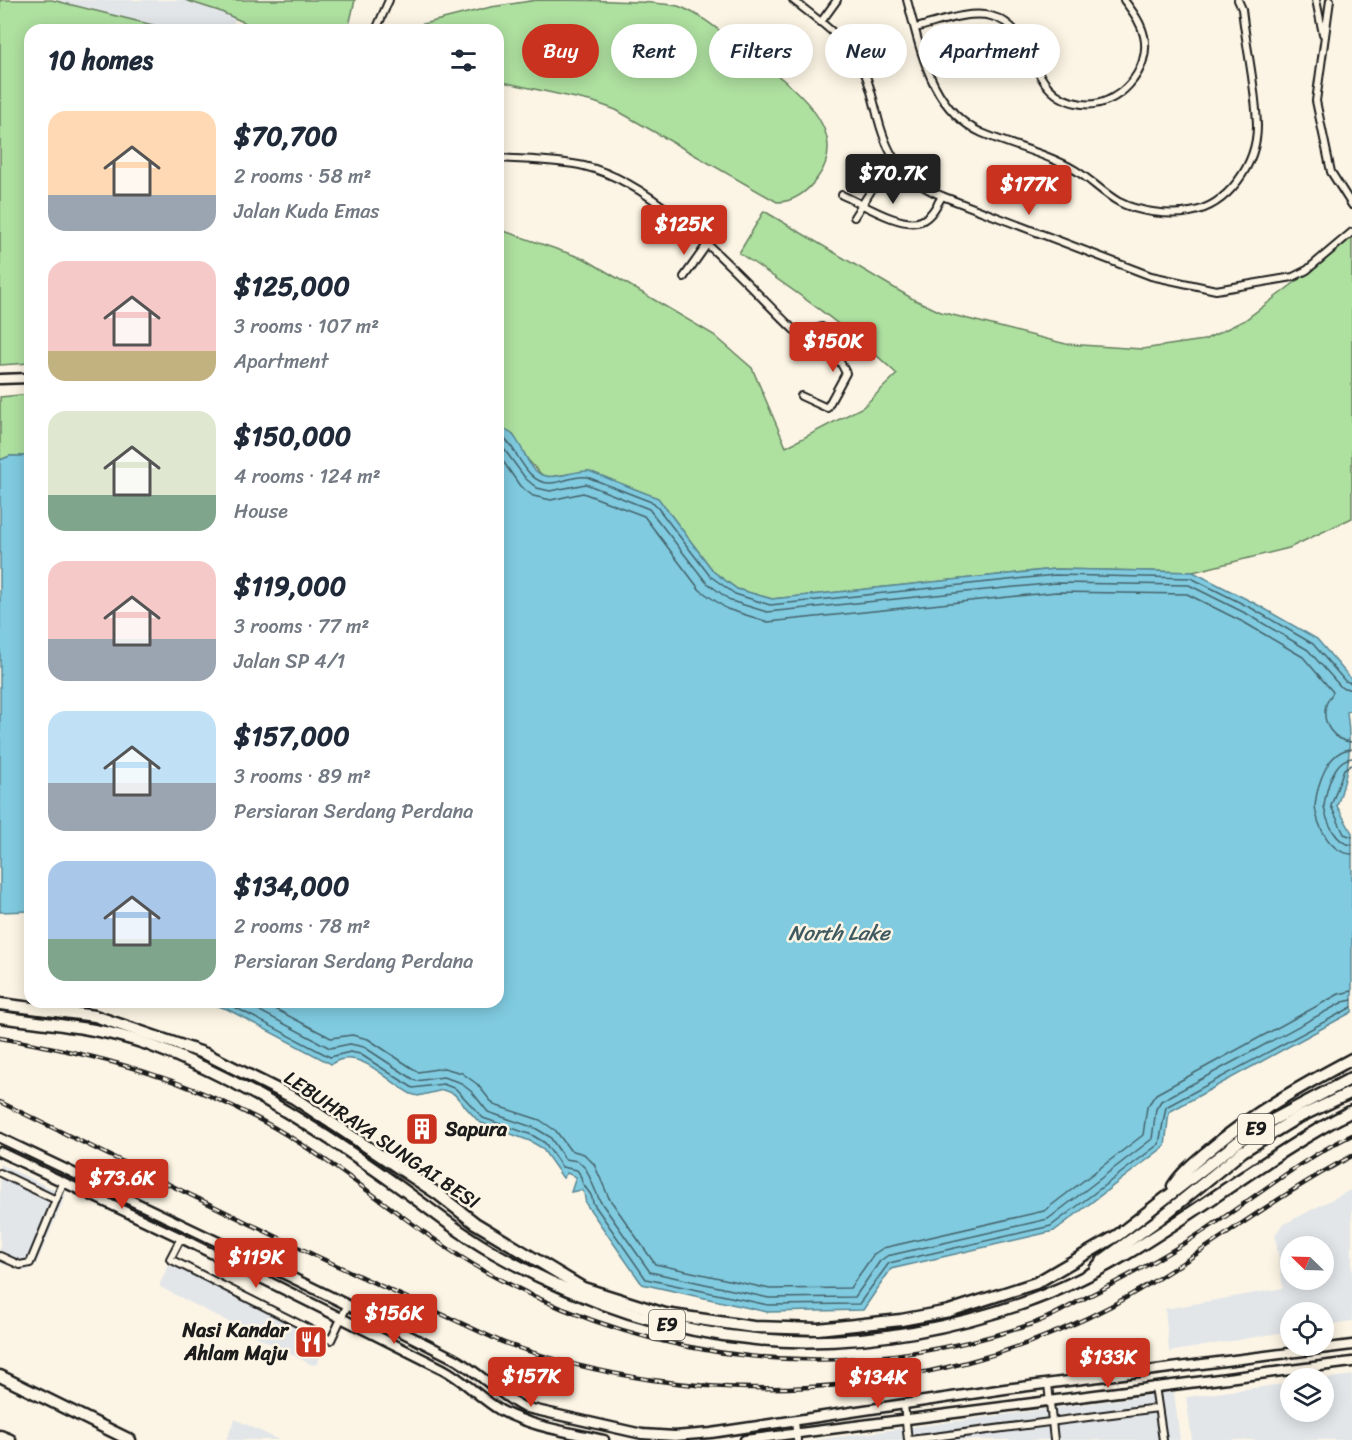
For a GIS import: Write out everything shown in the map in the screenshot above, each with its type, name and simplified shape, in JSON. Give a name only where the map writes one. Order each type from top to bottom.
[{"type":"highway","name":"LEBUHRAYA SUNGAI BESI","points":[[0,1004],[24,1007]]},
{"type":"highway","name":"LEBUHRAYA SUNGAI BESI","points":[[32,1008],[95,1016],[206,1054],[294,1098],[438,1194],[475,1223],[583,1288],[665,1314],[753,1327],[818,1329],[879,1324],[949,1311],[1036,1283],[1118,1235],[1252,1131],[1352,1078]]},
{"type":"highway","name":"LEBUHRAYA SUNGAI BESI","points":[[0,1017],[74,1027],[127,1038],[194,1064],[297,1116],[498,1255],[545,1281],[631,1316],[687,1330],[743,1338],[808,1342],[879,1338],[972,1319],[1027,1301],[1091,1274],[1185,1219],[1314,1130],[1352,1111]]},
{"type":"highway","points":[[1170,1194],[1176,1181],[1238,1126],[1288,1094],[1352,1059]]},
{"type":"highway","points":[[1091,1274],[1103,1260],[1158,1220],[1243,1151],[1295,1119],[1352,1092]]},
{"type":"highway","points":[[0,1376],[130,1440]]},
{"type":"highway","points":[[0,1436],[9,1440]]},
{"type":"main road","points":[[0,379],[24,378]]},
{"type":"main road","points":[[0,1138],[128,1198],[462,1364],[507,1399],[524,1407],[642,1434],[711,1436],[1048,1383],[1280,1354]]},
{"type":"main road","points":[[0,1152],[181,1238],[458,1377],[492,1404],[517,1418],[604,1440]]},
{"type":"main road","points":[[122,1211],[128,1198]]},
{"type":"main road","points":[[1334,1347],[1352,1345]]},
{"type":"main road","points":[[1319,1356],[1339,1364]]},
{"type":"main road","points":[[1314,1366],[1325,1356]]},
{"type":"main road","points":[[1250,1358],[1259,1361],[1269,1372]]},
{"type":"main road","points":[[745,1440],[797,1437],[1050,1399],[1352,1362]]},
{"type":"main road","points":[[1166,1369],[1175,1373],[1179,1383]]},
{"type":"street","points":[[378,24],[388,0]]},
{"type":"street","points":[[793,0],[820,22],[862,66],[870,87],[882,138],[895,162],[920,186],[942,196],[1151,276],[1216,290],[1293,277],[1308,270],[1352,232]]},
{"type":"street","points":[[820,22],[837,0]]},
{"type":"street","points":[[907,0],[932,85],[952,111],[980,132],[1075,170],[1120,202],[1142,209],[1181,214],[1204,210],[1218,202],[1240,178],[1253,151],[1257,127],[1242,9],[1238,0]]},
{"type":"street","points":[[915,28],[979,14],[1002,20],[1013,28],[1042,81],[1054,94],[1083,105],[1102,103],[1130,84],[1139,70],[1145,51],[1140,24],[1124,0]]},
{"type":"street","points":[[1316,0],[1324,40]]},
{"type":"street","points":[[1330,0],[1316,101],[1331,172],[1352,205]]},
{"type":"street","points":[[504,159],[584,166],[618,178],[663,205],[794,330],[801,333],[822,327],[846,373],[827,408],[801,396]]},
{"type":"street","points":[[854,217],[878,180],[895,162]]},
{"type":"street","points":[[842,195],[906,224],[922,221],[933,212],[942,196]]},
{"type":"street","points":[[684,277],[706,246]]},
{"type":"street","points":[[0,1173],[56,1200]]},
{"type":"street","points":[[0,1256],[21,1265],[30,1263],[63,1183]]},
{"type":"street","points":[[181,1238],[170,1259],[331,1340],[347,1306]]},
{"type":"street","points":[[1048,1383],[1054,1440]]},
{"type":"street","points":[[1155,1386],[1163,1440]]},
{"type":"street","points":[[904,1405],[909,1440],[1158,1408]]},
{"type":"street","points":[[795,1421],[797,1437]]},
{"type":"shaded area","points":[[52,0],[237,0],[234,24],[149,24]]},
{"type":"shaded area","points":[[0,1164],[66,1195],[36,1264],[26,1271],[0,1263]]},
{"type":"shaded area","points":[[1352,1189],[1352,1321],[1334,1324],[1334,1302],[1280,1302],[1280,1333],[1169,1352],[1165,1309],[1280,1289],[1334,1290],[1334,1236],[1280,1236],[1280,1268],[1275,1235],[1282,1225]]},
{"type":"shaded area","points":[[170,1263],[327,1342],[317,1364],[312,1365],[160,1287]]},
{"type":"shaded area","points":[[1352,1375],[1352,1440],[1192,1440],[1186,1397],[1280,1384],[1280,1422],[1334,1422],[1334,1377]]},
{"type":"shaded area","points":[[1174,1392],[1180,1440],[815,1440]]},
{"type":"shaded area","points":[[235,1419],[279,1440],[226,1440]]},
{"type":"green space","points":[[0,0],[52,0],[149,24],[24,24],[24,363],[0,365]]},
{"type":"green space","points":[[185,0],[355,0],[349,24],[248,24],[219,11]]},
{"type":"green space","points":[[537,0],[609,1],[678,6],[709,24],[709,78],[780,78],[808,103],[820,121],[827,139],[827,158],[818,177],[810,187],[789,200],[777,202],[616,110],[594,102],[504,82],[504,24],[423,24],[491,7]]},
{"type":"green space","points":[[764,211],[913,299],[941,312],[1066,344],[1142,349],[1204,340],[1245,320],[1306,274],[1352,235],[1352,518],[1289,548],[1193,572],[1055,569],[772,599],[737,589],[714,572],[658,498],[589,471],[549,477],[542,475],[528,460],[512,433],[504,428],[504,231],[585,259],[714,335],[752,368],[786,447],[863,407],[897,374],[820,310],[739,253]]},
{"type":"green space","points":[[24,395],[24,456],[10,456],[0,460],[0,397]]},
{"type":"water","name":"North Lake","points":[[504,429],[515,438],[534,470],[540,474],[557,476],[589,471],[658,498],[714,572],[737,589],[772,599],[1055,569],[1193,572],[1317,639],[1352,680],[1352,710],[1347,712],[1348,760],[1337,806],[1352,833],[1352,1012],[1169,1112],[1165,1146],[1054,1231],[891,1269],[863,1310],[767,1312],[642,1284],[586,1204],[584,1193],[581,1190],[571,1192],[576,1177],[567,1173],[563,1178],[542,1148],[530,1141],[479,1122],[454,1094],[443,1090],[418,1096],[411,1094],[363,1062],[342,1059],[331,1064],[224,1008],[504,1008]]},
{"type":"water","points":[[10,456],[24,456],[24,911],[0,912],[0,460]]},
{"type":"railway","points":[[0,1038],[72,1052],[141,1071],[175,1082],[242,1111],[302,1144],[457,1255],[549,1303],[616,1328],[684,1346],[752,1356],[822,1360],[892,1355],[962,1343],[1039,1322],[1163,1256],[1296,1167],[1352,1135]]},
{"type":"railway","points":[[0,1102],[314,1255],[502,1342],[576,1365],[653,1380],[731,1387],[810,1387],[889,1379],[966,1363],[1040,1338],[1111,1306],[1142,1288],[1321,1173],[1352,1156]]},
{"type":"place","name":"Sapura","points":[[422,1129]]},
{"type":"place","name":"Nasi Kandar Ahlam Maju","points":[[311,1342]]}]
